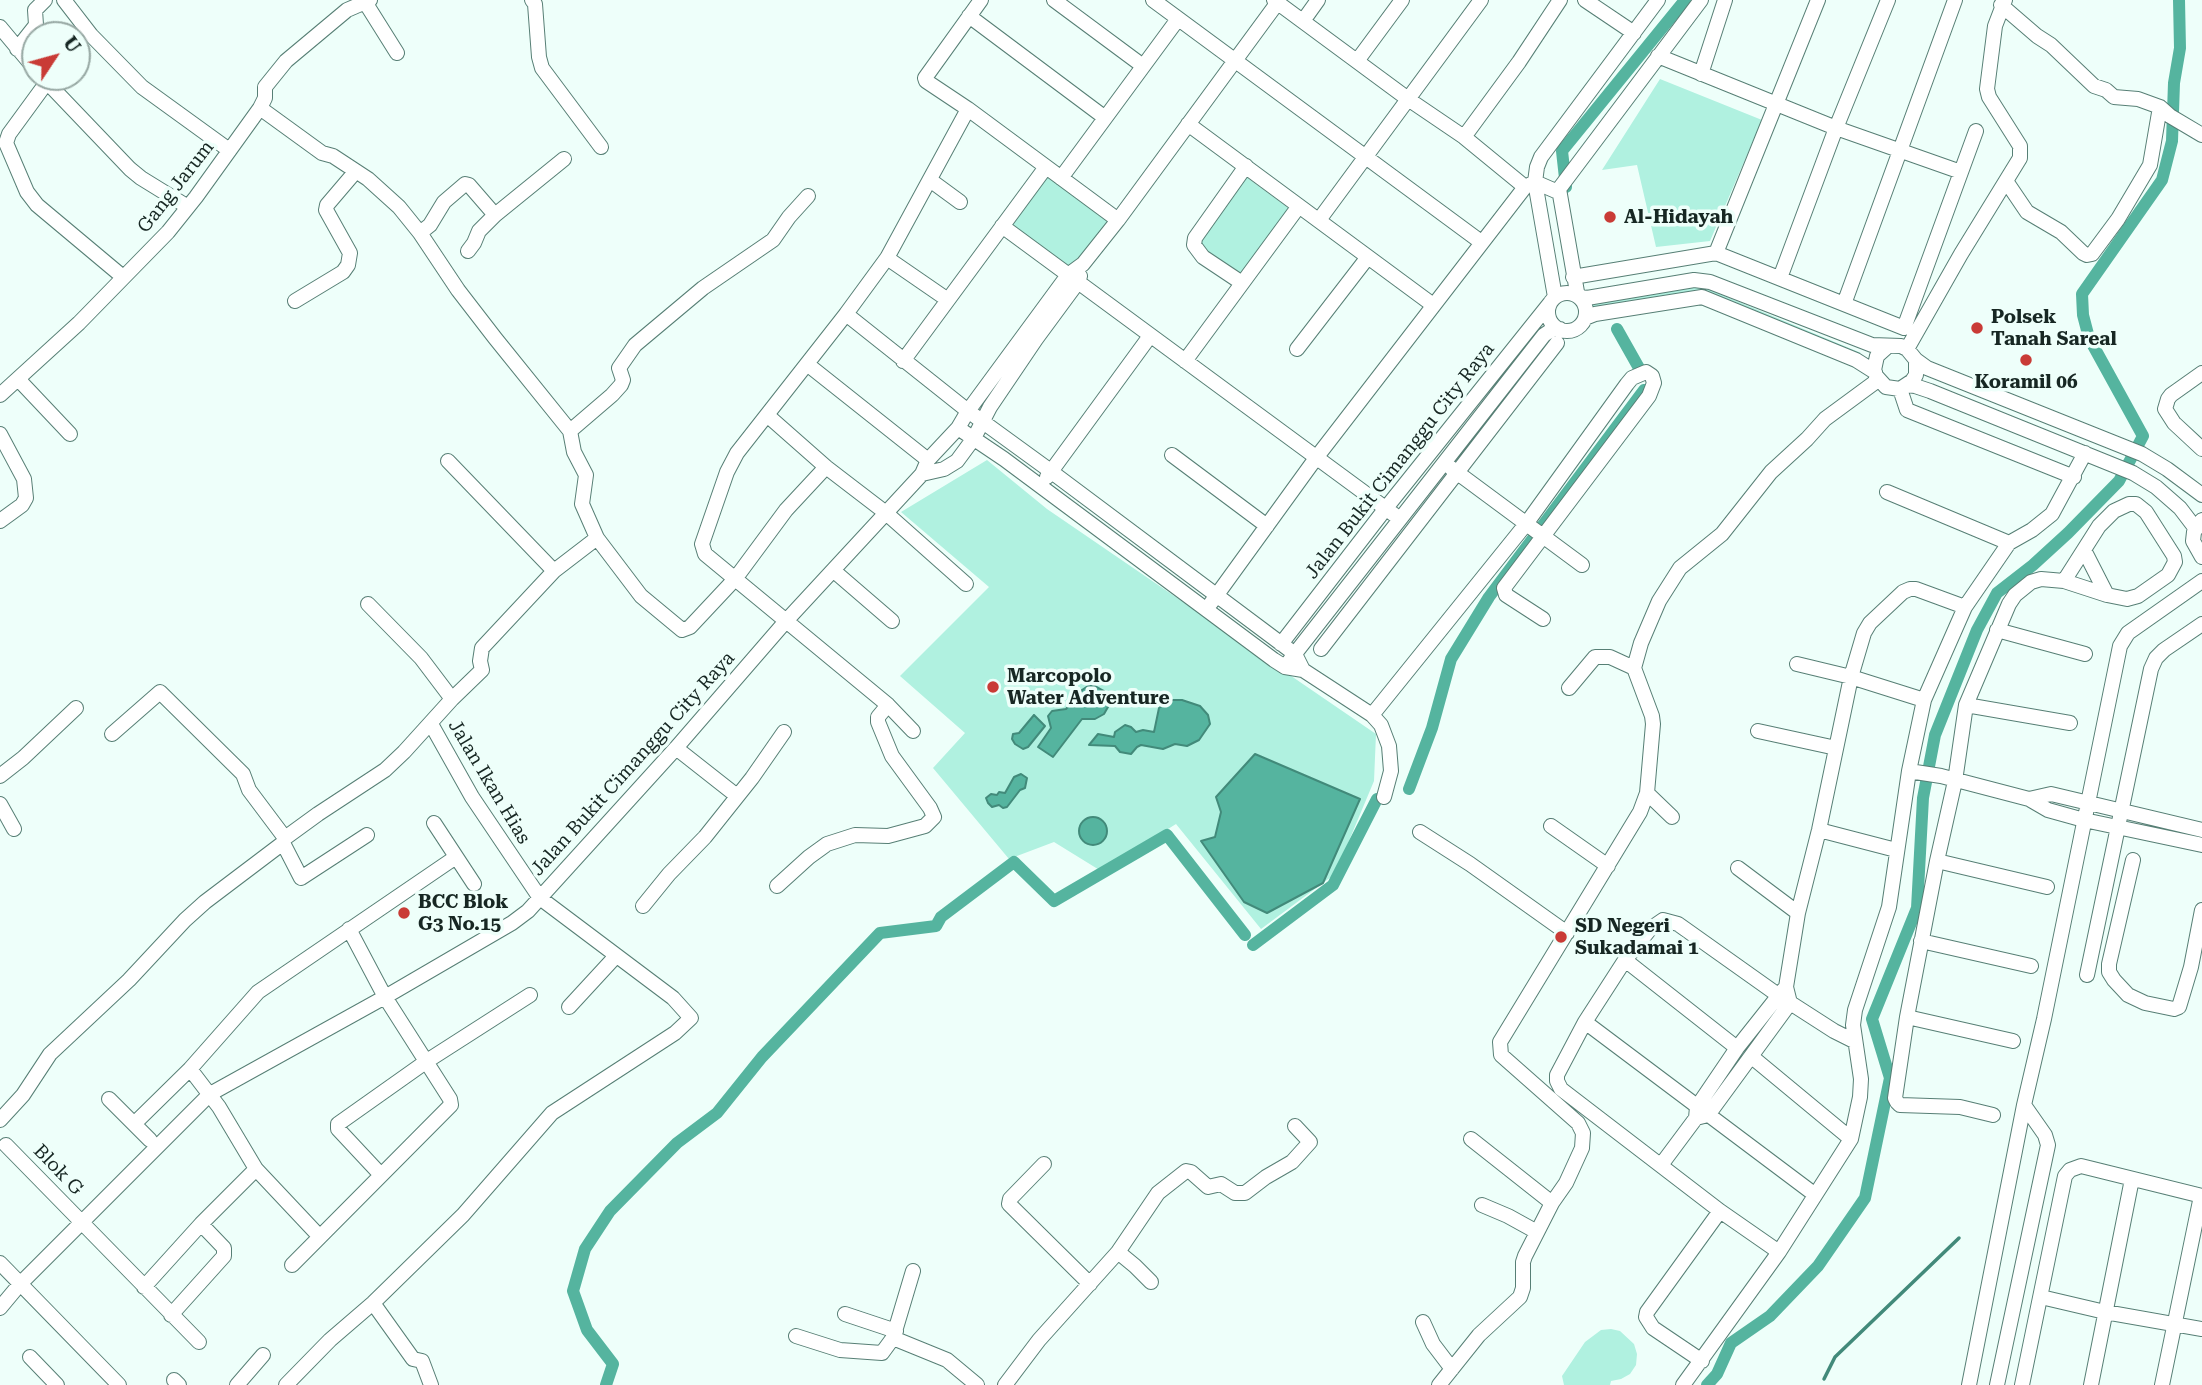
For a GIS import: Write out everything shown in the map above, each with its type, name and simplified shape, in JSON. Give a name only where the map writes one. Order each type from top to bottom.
[{"type":"street","points":[[17,49],[36,25],[34,10],[45,0]]},
{"type":"street","points":[[64,0],[91,35],[132,79],[229,150]]},
{"type":"street","points":[[531,0],[535,4],[542,68],[601,147]]},
{"type":"street","points":[[981,0],[925,78],[928,84],[968,109],[1118,220]]},
{"type":"street","points":[[1054,0],[1143,65]]},
{"type":"street","points":[[1153,0],[1481,242]]},
{"type":"street","points":[[1303,21],[1318,0]]},
{"type":"street","points":[[1357,61],[1402,0]]},
{"type":"street","points":[[1319,220],[1481,0]]},
{"type":"street","points":[[1464,137],[1560,0]]},
{"type":"street","points":[[1585,0],[1634,33]]},
{"type":"street","points":[[1206,610],[1316,458],[1481,242],[1530,184],[1541,157],[1658,0]]},
{"type":"street","points":[[1585,318],[1586,308],[1575,288],[1573,276],[1563,183],[1701,0]]},
{"type":"street","points":[[1701,74],[1725,0]]},
{"type":"street","points":[[1716,254],[1818,0]]},
{"type":"street","points":[[1780,278],[1836,128],[1888,0]]},
{"type":"street","points":[[1844,304],[1955,0]]},
{"type":"street","points":[[368,1],[397,53]]},
{"type":"street","name":"Gang Jarum","points":[[6,385],[65,337],[123,277],[131,273],[168,232],[260,108],[265,98],[265,87],[286,61],[347,10],[368,1]]},
{"type":"street","points":[[922,474],[944,469],[957,461],[1073,278],[1235,61],[1276,1],[1408,99],[1530,184],[1563,183]]},
{"type":"street","points":[[1904,387],[1916,375],[1912,355],[1961,254],[2020,158],[2020,146],[1989,97],[1987,89],[1995,26],[2003,3],[2094,86],[2115,97],[2138,99],[2202,135]]},
{"type":"street","points":[[969,16],[1104,117]]},
{"type":"street","points":[[1061,178],[1178,19]]},
{"type":"street","points":[[0,27],[21,53]]},
{"type":"street","points":[[1658,56],[1836,128],[1961,172]]},
{"type":"street","points":[[36,91],[6,143],[27,192],[37,205],[123,277]]},
{"type":"street","points":[[55,91],[130,169],[188,207]]},
{"type":"street","points":[[260,108],[321,153],[332,156],[356,171],[390,198],[420,233],[458,290],[570,430],[576,457],[586,475],[582,504],[597,538],[641,596],[685,631],[735,579],[786,510],[826,467]]},
{"type":"street","points":[[913,731],[888,705],[705,554],[702,544],[727,472],[737,453],[887,258],[968,109]]},
{"type":"street","points":[[2006,181],[2027,212],[2061,232],[2083,253],[2092,254],[2118,219],[2150,165],[2171,116]]},
{"type":"street","points":[[1188,124],[1433,305]]},
{"type":"street","points":[[1573,276],[1716,254],[1904,328],[1976,131]]},
{"type":"street","points":[[468,251],[479,231],[495,215],[564,159]]},
{"type":"street","points":[[1242,283],[1203,257],[1194,245],[1195,238],[1246,166]]},
{"type":"street","points":[[903,361],[1046,167]]},
{"type":"street","points":[[295,302],[343,272],[348,265],[350,253],[326,210],[327,205],[356,171]]},
{"type":"street","points":[[930,180],[960,201]]},
{"type":"street","points":[[420,233],[430,225],[444,202],[465,184],[470,185],[495,215]]},
{"type":"street","points":[[1530,184],[1553,300]]},
{"type":"street","points":[[570,430],[621,385],[623,380],[619,368],[635,345],[703,288],[773,240],[808,196]]},
{"type":"street","points":[[1185,361],[1299,206]]},
{"type":"street","points":[[1002,226],[1400,519]]},
{"type":"street","points":[[1297,349],[1368,257]]},
{"type":"street","points":[[887,258],[948,300]]},
{"type":"street","name":"Jalan Bukit Cimanggu City Raya","points":[[0,1308],[20,1284],[210,1094],[385,997],[528,911],[786,621],[922,474],[928,460],[958,428],[968,411],[1073,278]]},
{"type":"street","points":[[1559,336],[1548,312],[1553,300],[1562,293],[1568,292],[1587,298],[1702,280],[1872,345],[1894,346],[1938,372],[2135,451],[2167,469],[2202,495]]},
{"type":"street","points":[[1321,649],[1559,336],[1576,329],[1585,318],[1595,314],[1702,297],[1856,360],[1886,387],[1915,386],[1930,391],[2126,470],[2156,487],[2199,525],[2193,541],[2202,557]]},
{"type":"street","name":"Jalan Bukit Cimanggu City Raya","points":[[1281,644],[1553,300]]},
{"type":"street","points":[[846,314],[968,411],[1295,654],[1303,670]]},
{"type":"street","name":"Jalan Bukit Cimanggu City Raya","points":[[1285,667],[1544,335],[1553,329],[1559,336]]},
{"type":"street","points":[[1040,487],[1150,336]]},
{"type":"street","points":[[1439,1385],[1479,1335],[1520,1297],[1523,1288],[1522,1262],[1552,1203],[1566,1183],[1582,1148],[1583,1133],[1578,1124],[1505,1059],[1499,1050],[1500,1042],[1640,812],[1647,793],[1652,716],[1634,668],[1641,643],[1659,601],[1681,568],[1722,534],[1771,472],[1808,439],[1825,419],[1876,376],[1877,356],[1887,347]]},
{"type":"street","points":[[807,364],[928,460]]},
{"type":"street","points":[[1372,715],[1535,530],[1649,397],[1654,383],[1652,376],[1646,372],[1632,378],[1535,530],[1504,588],[1506,595],[1543,619]]},
{"type":"street","points":[[2202,373],[2171,395],[2165,409],[2174,423],[2202,449]]},
{"type":"street","points":[[6,385],[70,434]]},
{"type":"street","points":[[1904,387],[1907,410],[2074,477]]},
{"type":"street","points":[[767,415],[826,467],[887,513],[966,584]]},
{"type":"street","points":[[958,428],[1285,667],[1303,670],[1372,715],[1381,725],[1389,746],[1391,771],[1384,797]]},
{"type":"street","points":[[0,434],[24,479],[26,498],[22,505],[0,521]]},
{"type":"street","points":[[1692,1382],[1702,1362],[1779,1252],[1850,1139],[1859,1107],[1861,1079],[1854,1041],[1855,1010],[1889,907],[1896,850],[1913,772],[1924,700],[1965,607],[2009,543],[2052,514],[2085,453]]},
{"type":"street","points":[[1172,456],[1267,526]]},
{"type":"street","points":[[448,461],[554,571]]},
{"type":"street","points":[[1444,463],[1582,565]]},
{"type":"street","points":[[1887,492],[2009,543]]},
{"type":"street","points":[[1993,1115],[1960,1107],[1900,1105],[1895,1098],[1907,1017],[1937,861],[1948,778],[1966,705],[2009,604],[2022,588],[2041,579],[2064,581],[2127,599],[2138,596],[2168,575],[2173,568],[2174,556],[2146,512],[2136,504],[2121,506],[2099,526],[2064,581]]},
{"type":"street","name":"Jalan Ikan Hias","points":[[373,1303],[463,1215],[552,1113],[674,1033],[691,1018],[673,998],[540,898],[472,797],[431,724],[482,670],[482,648],[554,571],[597,538]]},
{"type":"street","points":[[2084,550],[2107,595]]},
{"type":"street","points":[[834,571],[892,621]]},
{"type":"street","points":[[1969,1385],[2024,1105],[2123,639],[2202,581]]},
{"type":"street","points":[[1661,1165],[1700,1113],[1752,1057],[1785,995],[1798,914],[1819,830],[1851,677],[1864,633],[1870,623],[1903,592],[1910,589],[1965,607]]},
{"type":"street","points":[[368,604],[421,659],[452,699]]},
{"type":"street","points":[[2087,975],[2151,669],[2164,650],[2202,624]]},
{"type":"street","points":[[1997,630],[2085,654]]},
{"type":"street","points":[[1569,688],[1595,657],[1610,657],[1634,668]]},
{"type":"street","points":[[1797,664],[1851,677],[1924,700]]},
{"type":"street","points":[[112,734],[160,692],[243,774],[249,790],[284,840],[301,878],[367,835]]},
{"type":"street","points":[[777,886],[827,844],[855,835],[888,836],[925,826],[934,817],[892,756],[878,722],[888,705]]},
{"type":"street","points":[[1966,705],[2070,723]]},
{"type":"street","points":[[0,776],[76,708]]},
{"type":"street","points":[[0,1120],[23,1095],[50,1054],[129,980],[184,920],[318,814],[385,770],[431,724]]},
{"type":"street","points":[[1758,731],[1836,748]]},
{"type":"street","points":[[643,906],[668,874],[705,837],[784,732]]},
{"type":"street","points":[[676,747],[737,796]]},
{"type":"street","points":[[1913,772],[2029,799],[2048,810],[2118,828],[2202,845],[2202,836]]},
{"type":"street","points":[[1647,793],[1672,817]]},
{"type":"street","points":[[2029,799],[2051,794],[2202,830]]},
{"type":"street","points":[[0,804],[14,829]]},
{"type":"street","points":[[434,823],[474,884]]},
{"type":"street","points":[[1550,828],[1606,869]]},
{"type":"street","points":[[1819,830],[1896,850]]},
{"type":"street","points":[[1420,832],[1470,863],[1567,933]]},
{"type":"street","points":[[134,1124],[190,1069],[258,992],[456,857]]},
{"type":"street","points":[[2133,860],[2109,964],[2109,972],[2128,995],[2145,1003],[2174,1009],[2179,1007],[2192,967],[2202,910]]},
{"type":"street","points":[[1937,861],[2046,887]]},
{"type":"street","points":[[1738,868],[1798,914]]},
{"type":"street","points":[[1779,1252],[1561,1089],[1557,1075],[1585,1023],[1625,960],[1657,923],[1663,920],[1678,924],[1834,1031],[1854,1041]]},
{"type":"street","points":[[292,1265],[451,1105],[450,1099],[385,997],[349,929]]},
{"type":"street","points":[[1921,941],[2031,966]]},
{"type":"street","points":[[569,1007],[616,956]]},
{"type":"street","points":[[1625,960],[1737,1048]]},
{"type":"street","points":[[381,1175],[338,1129],[338,1124],[426,1061],[530,995]]},
{"type":"street","points":[[1700,1113],[1737,1048],[1785,995]]},
{"type":"street","points":[[1907,1017],[2013,1041]]},
{"type":"street","points":[[1585,1023],[1700,1113],[1814,1194]]},
{"type":"street","points":[[1752,1057],[1850,1139]]},
{"type":"street","points":[[190,1069],[210,1094],[256,1169],[320,1237]]},
{"type":"street","points":[[109,1098],[150,1140]]},
{"type":"street","points":[[1997,1385],[2048,1145],[2045,1135],[2024,1105]]},
{"type":"street","points":[[1005,1385],[1039,1340],[1118,1252],[1158,1193],[1186,1171],[1191,1172],[1208,1187],[1221,1184],[1240,1194],[1245,1193],[1266,1177],[1286,1167],[1310,1142],[1295,1126]]},
{"type":"street","points":[[1471,1139],[1552,1203]]},
{"type":"street","name":"Blok G","points":[[6,1145],[199,1342]]},
{"type":"street","points":[[1044,1164],[1010,1199],[1009,1205],[1090,1284]]},
{"type":"street","points":[[2022,1385],[2065,1176],[2070,1170],[2081,1166],[2202,1196],[2195,1262],[2176,1324],[2162,1385]]},
{"type":"street","points":[[144,1287],[256,1169]]},
{"type":"street","points":[[2091,1385],[2132,1179]]},
{"type":"street","points":[[1482,1205],[1537,1232]]},
{"type":"street","points":[[1702,1362],[1653,1328],[1646,1317],[1720,1210]]},
{"type":"street","points":[[171,1315],[225,1256],[224,1248],[201,1224]]},
{"type":"street","points":[[1118,1252],[1151,1282]]},
{"type":"street","points":[[0,1264],[119,1385]]},
{"type":"street","points":[[796,1336],[840,1350],[886,1352],[913,1271]]},
{"type":"street","points":[[2041,1297],[2105,1312],[2202,1329]]},
{"type":"street","points":[[286,1385],[330,1340],[373,1303],[413,1359],[422,1361],[431,1385]]},
{"type":"street","points":[[845,1314],[947,1360],[976,1385]]},
{"type":"street","points":[[1423,1322],[1433,1344],[1452,1369]]},
{"type":"street","points":[[237,1385],[263,1355]]},
{"type":"street","points":[[30,1357],[57,1385]]},
{"type":"shaded area","points":[[1660,79],[1762,120],[1710,241],[1656,247],[1637,165],[1602,170]]},
{"type":"shaded area","points":[[1046,174],[1108,220],[1072,269],[1009,225]]},
{"type":"shaded area","points":[[1245,176],[1290,209],[1240,277],[1197,245]]},
{"type":"shaded area","points":[[1703,287],[1861,353],[1858,355],[1702,291],[1593,309],[1590,306]]},
{"type":"shaded area","points":[[987,460],[1047,509],[1376,734],[1374,781],[1335,874],[1261,929],[1176,824],[1101,871],[1054,842],[1009,859],[933,768],[965,733],[900,676],[989,587],[901,512]]},
{"type":"shaded area","points":[[1088,686],[1104,691],[1108,707],[1104,714],[1095,719],[1082,719],[1053,757],[1038,747],[1051,728],[1048,716],[1052,711],[1066,709]]},
{"type":"shaded area","points":[[1173,700],[1200,706],[1208,715],[1210,724],[1199,740],[1187,746],[1175,744],[1163,749],[1141,745],[1131,754],[1120,752],[1115,746],[1089,745],[1098,734],[1114,737],[1115,732],[1125,725],[1136,732],[1154,732],[1159,708]]},
{"type":"shaded area","points":[[1034,715],[1045,726],[1028,747],[1023,749],[1015,744],[1013,734],[1019,733]]},
{"type":"shaded area","points":[[1255,754],[1360,799],[1323,883],[1267,913],[1244,902],[1201,841],[1215,837],[1221,812],[1216,797]]},
{"type":"shaded area","points":[[1021,774],[1027,778],[1025,788],[1020,790],[1007,807],[992,807],[988,803],[986,798],[991,794],[1005,793],[1014,777]]},
{"type":"shaded area","points":[[1093,817],[1103,821],[1107,831],[1103,841],[1093,845],[1083,841],[1079,831],[1083,821]]},
{"type":"shaded area","points":[[1601,1330],[1620,1331],[1634,1344],[1636,1365],[1630,1374],[1611,1381],[1610,1385],[1564,1385],[1562,1376],[1585,1342]]},
{"type":"waterway","points":[[1566,187],[1562,151],[1685,0]]},
{"type":"waterway","points":[[1707,1385],[1717,1374],[1731,1343],[1770,1316],[1818,1266],[1865,1198],[1890,1078],[1872,1019],[1917,908],[1923,798],[1935,735],[1977,630],[1997,593],[2068,533],[2119,481],[2143,436],[2089,338],[2083,315],[2082,294],[2162,180],[2172,141],[2174,83],[2180,48],[2179,0]]},
{"type":"waterway","points":[[1617,329],[1639,368]]},
{"type":"waterway","points":[[1409,789],[1432,728],[1451,659],[1489,597],[1644,390]]},
{"type":"waterway","points":[[1253,945],[1333,885],[1377,799]]},
{"type":"waterway","points":[[606,1385],[613,1364],[587,1330],[573,1291],[585,1249],[610,1211],[677,1143],[717,1113],[762,1057],[880,933],[936,926],[941,917],[1014,862],[1054,901],[1167,835],[1245,935]]},
{"type":"waterway","points":[[1824,1379],[1835,1357],[1959,1238]]},
{"type":"place","name":"Al-Hidayah","points":[[1610,217]]},
{"type":"place","name":"Polsek Tanah Sareal","points":[[1977,328]]},
{"type":"place","name":"Koramil 06","points":[[2026,360]]},
{"type":"place","name":"Marcopolo Water Adventure","points":[[993,687]]},
{"type":"place","name":"BCC Blok G3 No.15","points":[[404,913]]},
{"type":"place","name":"SD Negeri Sukadamai 1","points":[[1561,937]]}]
